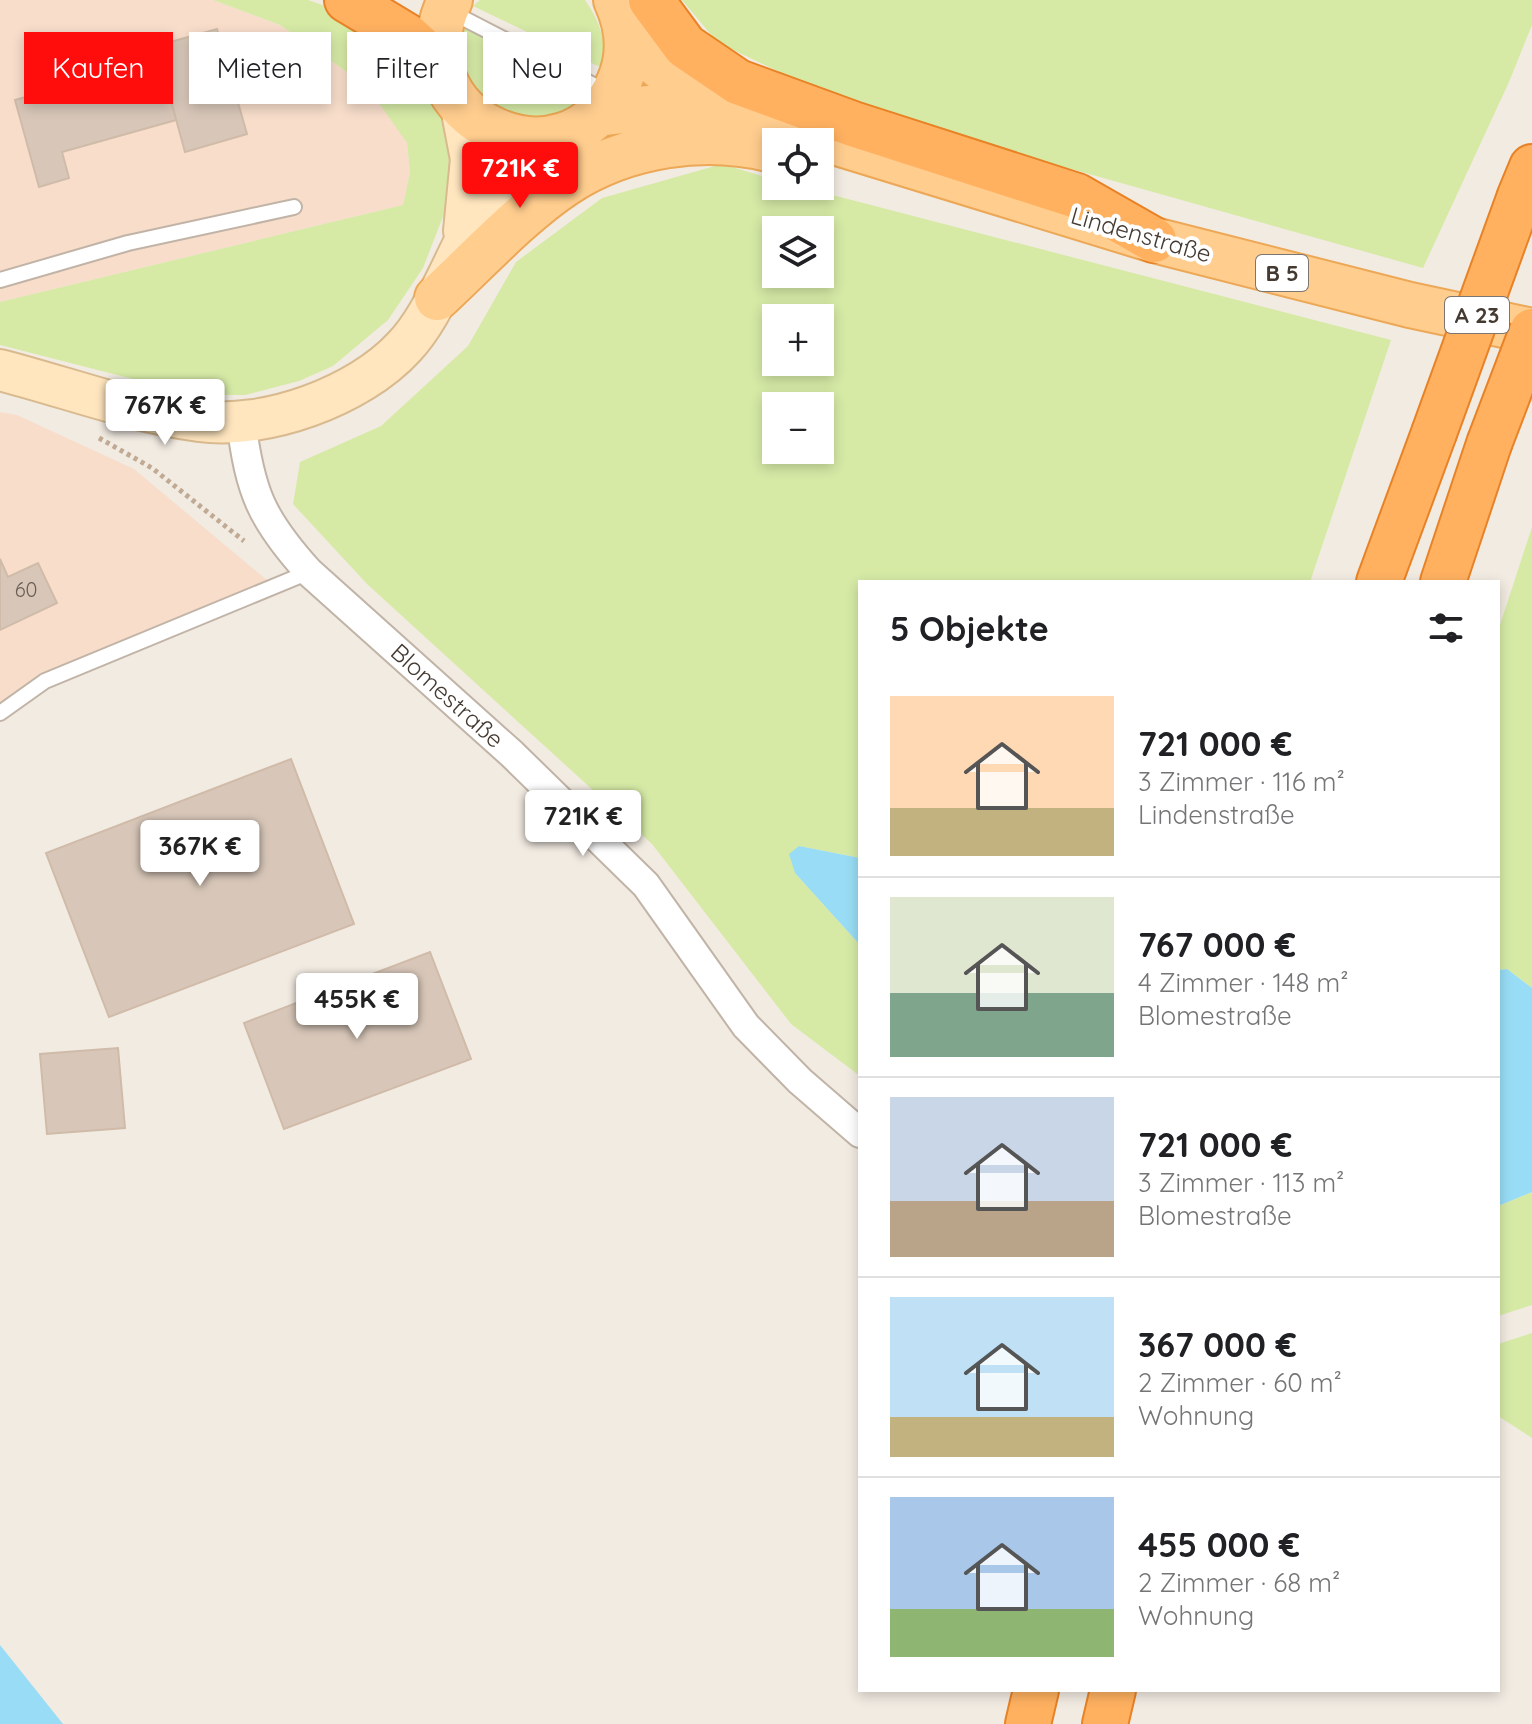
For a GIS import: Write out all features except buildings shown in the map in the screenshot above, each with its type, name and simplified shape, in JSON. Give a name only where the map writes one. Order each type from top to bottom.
[{"type":"highway","points":[[347,0],[400,32]]},
{"type":"highway","points":[[631,10],[738,82],[853,124],[1077,196],[1154,240]]},
{"type":"highway","name":"A 23","points":[[1380,580],[1526,182]]},
{"type":"highway","name":"A 23","points":[[1444,580],[1489,444],[1532,331]]},
{"type":"highway","points":[[1028,1724],[1036,1692]]},
{"type":"highway","points":[[1105,1724],[1113,1692]]},
{"type":"main road","points":[[439,32],[444,4]]},
{"type":"main road","points":[[0,370],[166,415],[203,422],[241,421],[298,410],[354,387],[387,364],[406,345],[437,298],[508,171],[526,151],[545,139],[573,131],[616,105],[626,60],[631,10]]},
{"type":"main road","name":"Lindenstraße","points":[[631,10],[646,57],[671,77],[762,132]]},
{"type":"main road","points":[[459,104],[480,124],[503,135],[545,139]]},
{"type":"main road","name":"Lindenstraße","points":[[616,105],[762,133]]},
{"type":"main road","points":[[461,107],[471,159],[463,247]]},
{"type":"main road","points":[[437,298],[564,185],[605,162],[695,141],[752,144],[762,137]]},
{"type":"main road","name":"Lindenstraße","points":[[834,148],[883,158],[1154,240],[1410,305],[1532,331]]},
{"type":"main road","points":[[834,161],[883,158]]},
{"type":"street","name":"Blomestraße","points":[[241,421],[247,473],[297,577],[596,834],[646,885],[746,1026],[800,1081],[858,1131]]},
{"type":"lane","points":[[444,4],[616,105]]},
{"type":"lane","points":[[0,280],[128,243],[294,207]]},
{"type":"lane","points":[[0,713],[45,681],[297,577]]},
{"type":"path","points":[[92,434],[152,468],[297,577]]},
{"type":"shaded area","points":[[0,0],[213,0],[280,25],[290,32],[189,32],[189,104],[331,104],[331,61],[347,72],[347,104],[381,104],[407,143],[410,172],[403,205],[0,302]]},
{"type":"shaded area","points":[[0,412],[17,415],[134,469],[274,586],[76,669],[0,719]]},
{"type":"green space","points":[[213,0],[308,0],[328,7],[363,32],[347,32],[347,72],[331,61],[331,32],[290,32],[280,25]]},
{"type":"green space","points":[[480,0],[585,0],[601,33],[604,69],[591,63],[591,32],[527,32],[473,6]]},
{"type":"green space","points":[[682,0],[1532,0],[1532,25],[1423,268],[854,108],[717,42]]},
{"type":"green space","points":[[462,27],[483,37],[483,100],[472,95],[467,79],[467,32],[461,32]]},
{"type":"green space","points":[[380,104],[435,104],[454,141],[453,191],[423,268],[388,320],[333,366],[299,381],[245,395],[208,395],[172,389],[0,345],[0,302],[403,205],[410,172],[407,143]]},
{"type":"green space","points":[[491,104],[582,104],[578,109],[534,125]]},
{"type":"green space","points":[[722,164],[762,176],[762,200],[834,200],[834,195],[1391,340],[1311,580],[858,580],[858,858],[799,846],[795,873],[858,943],[858,1074],[791,1024],[652,844],[367,584],[293,504],[300,462],[381,426],[468,346],[516,262],[602,198]]},
{"type":"green space","points":[[1532,527],[1532,988],[1507,969],[1500,970],[1500,625]]},
{"type":"green space","points":[[1532,1192],[1532,1305],[1500,1315],[1500,1205]]},
{"type":"green space","points":[[1532,1333],[1532,1438],[1500,1417],[1500,1343]]},
{"type":"water","points":[[799,846],[858,858],[858,943],[795,873],[789,854]]},
{"type":"water","points":[[1507,969],[1532,988],[1532,1192],[1500,1205],[1500,970]]},
{"type":"water","points":[[0,1645],[63,1724],[0,1724]]}]
